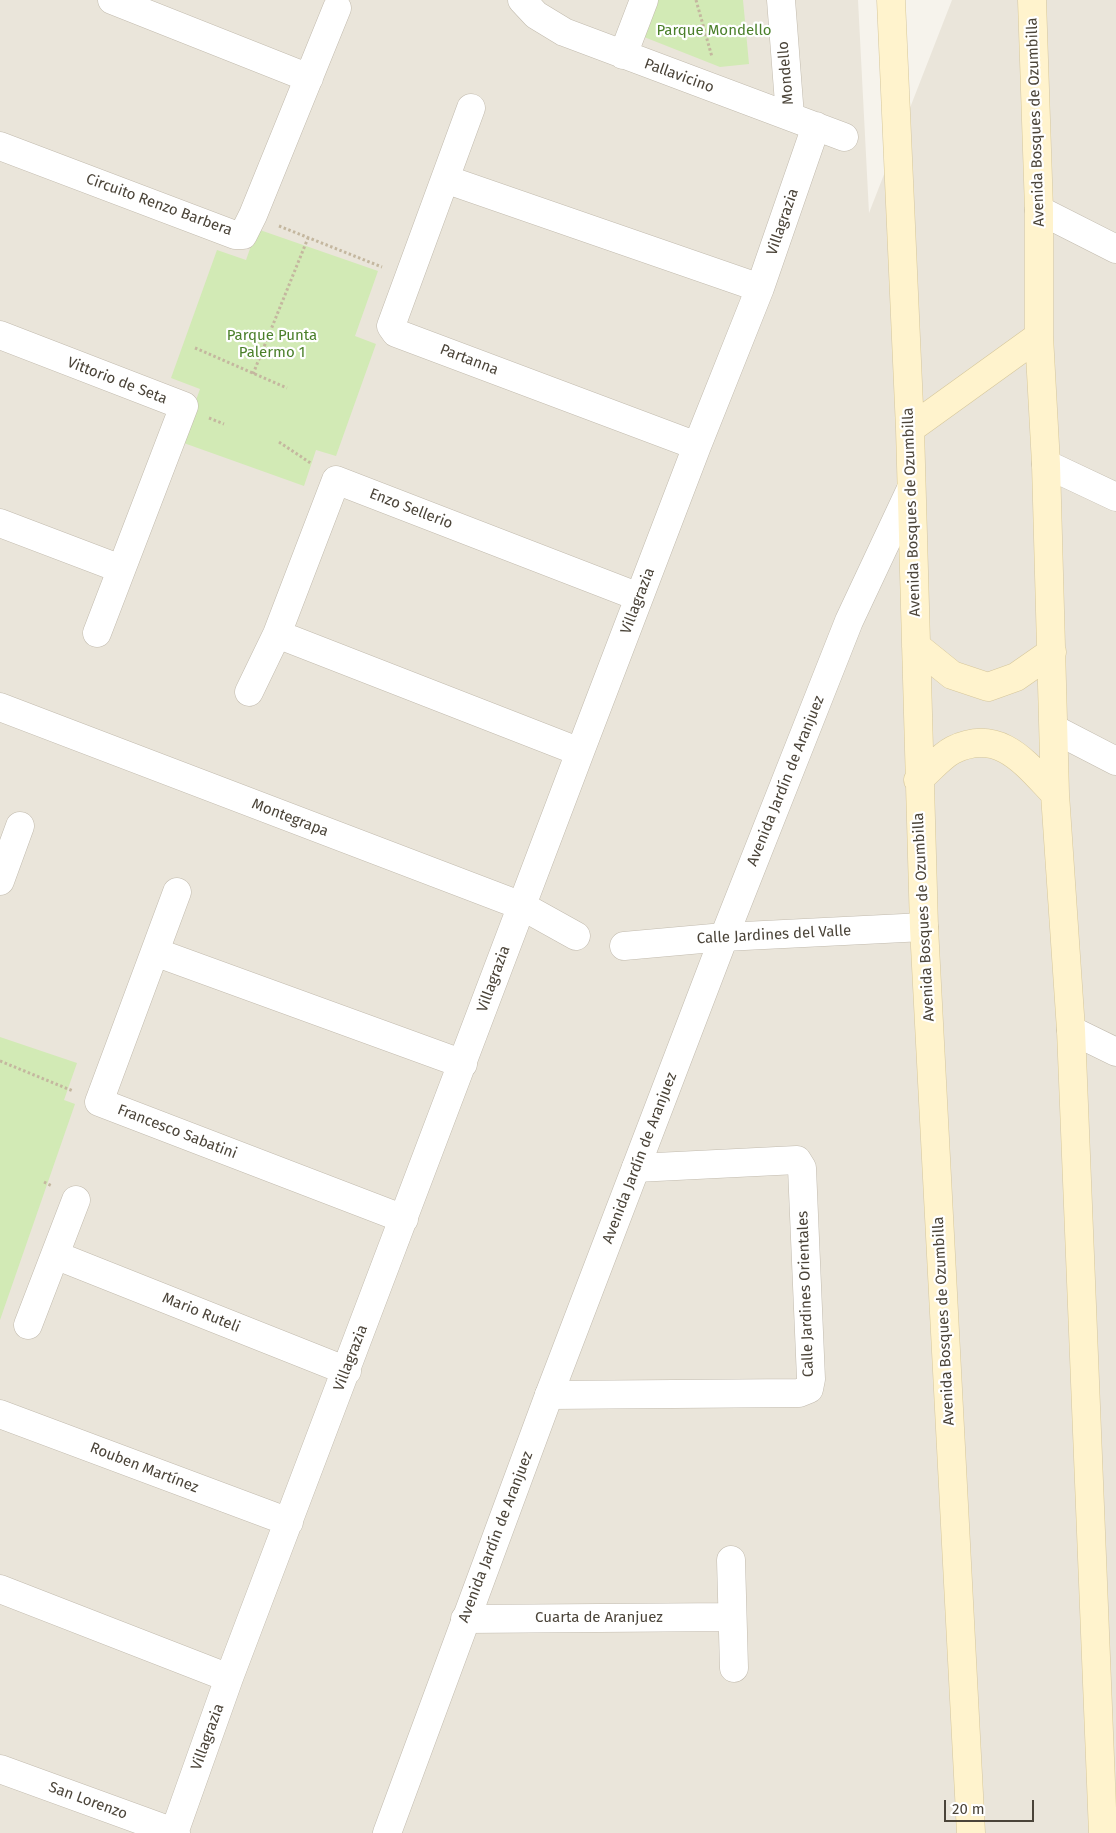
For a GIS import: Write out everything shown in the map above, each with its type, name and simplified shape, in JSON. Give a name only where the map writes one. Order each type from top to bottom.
[{"type":"main road","name":"Avenida Bosques de Ozumbilla","points":[[891,0],[910,429],[918,780],[924,927],[970,1833]]},
{"type":"main road","name":"Avenida Bosques de Ozumbilla","points":[[1032,0],[1039,210],[1039,336],[1046,464],[1055,794],[1071,1030],[1103,1833]]},
{"type":"main road","points":[[910,429],[1039,336]]},
{"type":"main road","points":[[916,646],[952,675],[988,687],[1016,677],[1052,652]]},
{"type":"main road","points":[[918,780],[952,750],[982,741],[1016,754],[1055,794]]},
{"type":"street","points":[[112,0],[309,78]]},
{"type":"street","name":"Pallavicino","points":[[522,0],[536,15],[564,32],[844,137]]},
{"type":"street","points":[[623,55],[644,0]]},
{"type":"street","name":"Mondello","points":[[781,0],[790,116]]},
{"type":"street","name":"Circuito Renzo Barbera","points":[[0,146],[235,235],[242,235],[253,215],[336,8]]},
{"type":"street","name":"Partanna","points":[[472,108],[391,326],[396,333],[697,446]]},
{"type":"street","name":"Villagrazia","points":[[175,1833],[229,1678],[347,1371],[580,752],[697,446],[760,288],[816,126]]},
{"type":"street","points":[[445,179],[760,288]]},
{"type":"street","points":[[1039,210],[1116,249]]},
{"type":"street","name":"Vittorio de Seta","points":[[0,335],[184,406],[96,633]]},
{"type":"street","points":[[1046,464],[1116,497]]},
{"type":"street","points":[[249,692],[277,634],[336,480]]},
{"type":"street","name":"Enzo Sellerio","points":[[336,480],[640,596]]},
{"type":"street","name":"Avenida Jardín de Aranjuez","points":[[387,1833],[549,1395],[724,937],[849,621],[910,491]]},
{"type":"street","points":[[0,523],[121,569]]},
{"type":"street","points":[[277,634],[580,752]]},
{"type":"street","name":"Montegrapa","points":[[0,707],[522,906],[576,936]]},
{"type":"street","points":[[1054,729],[1116,761]]},
{"type":"street","points":[[0,881],[20,826]]},
{"type":"street","name":"Francesco Sabatini","points":[[177,892],[99,1102],[404,1219]]},
{"type":"street","name":"Calle Jardines del Valle","points":[[624,946],[724,937],[924,927]]},
{"type":"street","points":[[155,952],[463,1064]]},
{"type":"street","points":[[1071,1030],[1116,1052]]},
{"type":"street","name":"Calle Jardines Orientales","points":[[549,1395],[799,1393],[808,1389],[811,1379],[802,1168],[797,1160],[636,1168]]},
{"type":"street","points":[[28,1324],[76,1200]]},
{"type":"street","name":"Mario Ruteli","points":[[55,1255],[347,1371]]},
{"type":"street","name":"Rouben Martínez","points":[[0,1414],[289,1522]]},
{"type":"street","points":[[731,1560],[734,1668]]},
{"type":"street","points":[[0,1589],[229,1678]]},
{"type":"street","name":"Cuarta de Aranjuez","points":[[465,1619],[732,1617]]},
{"type":"street","name":"San Lorenzo","points":[[0,1769],[175,1833]]},
{"type":"path","points":[[696,0],[722,92]]},
{"type":"path","points":[[253,215],[408,278]]},
{"type":"path","points":[[253,374],[308,238]]},
{"type":"path","points":[[195,348],[287,388]]},
{"type":"path","points":[[279,442],[336,480]]},
{"type":"path","points":[[0,1068],[1,1062],[99,1102]]},
{"type":"shaded area","points":[[0,0],[858,0],[869,213],[952,0],[1116,0],[1116,1833],[0,1833]]},
{"type":"green space","name":"Parque Mondello","points":[[653,0],[743,0],[749,64],[720,67],[639,35]]},
{"type":"green space","name":"Parque Punta Palermo 1","points":[[257,229],[378,271],[355,336],[376,344],[336,456],[316,450],[304,486],[181,442],[200,389],[171,378],[217,250],[246,260]]},
{"type":"green space","points":[[0,1037],[77,1063],[64,1100],[75,1104],[0,1320]]}]
